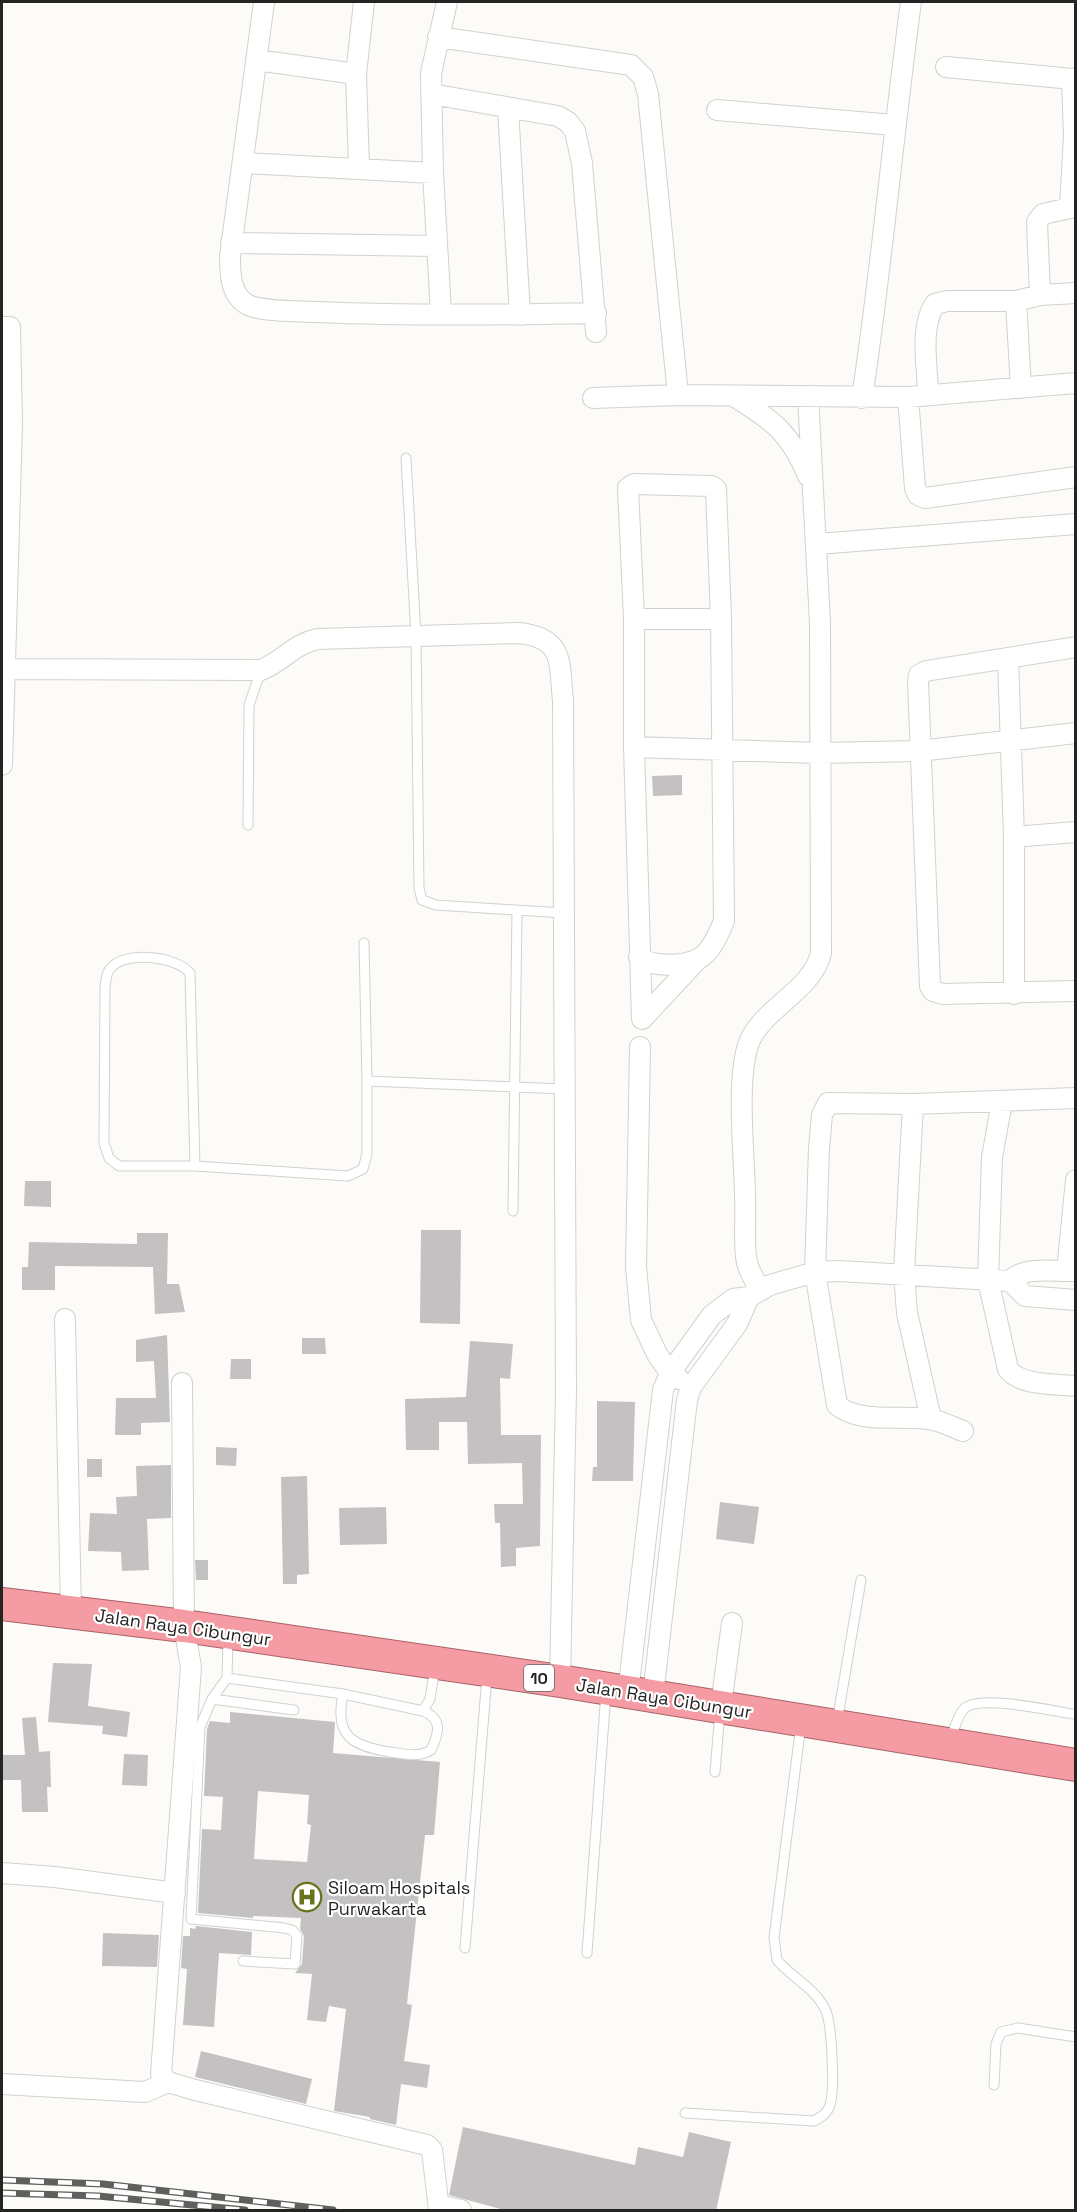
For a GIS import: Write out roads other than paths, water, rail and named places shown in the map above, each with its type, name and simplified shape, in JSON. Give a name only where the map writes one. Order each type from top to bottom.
[{"type":"highway","name":"Jalan Raya Cibungur","points":[[2,1604],[184,1626],[488,1670],[721,1705],[836,1727],[949,1742],[1076,1764]]},
{"type":"street","points":[[264,2],[244,164],[231,243],[230,276],[238,296],[248,305],[287,310],[365,314],[520,315],[596,322],[582,163],[575,131],[568,122],[558,116],[431,94]]},
{"type":"street","points":[[359,168],[356,75],[364,2]]},
{"type":"street","points":[[441,313],[433,173],[431,73],[447,2]]},
{"type":"street","points":[[862,398],[884,245],[894,124],[911,2]]},
{"type":"street","points":[[438,37],[631,65],[643,76],[648,94],[678,395]]},
{"type":"street","points":[[257,60],[356,75]]},
{"type":"street","points":[[946,67],[1074,78],[1073,208],[1043,214],[1037,222],[1040,295]]},
{"type":"street","points":[[508,108],[520,315]]},
{"type":"street","points":[[717,110],[894,124]]},
{"type":"street","points":[[244,164],[433,173]]},
{"type":"street","points":[[231,243],[437,246]]},
{"type":"street","points":[[928,395],[927,334],[929,312],[935,304],[947,301],[1016,301],[1040,295],[1076,293]]},
{"type":"street","points":[[1016,301],[1021,388]]},
{"type":"street","points":[[2,327],[10,327],[12,424],[2,765]]},
{"type":"street","points":[[593,398],[678,395],[908,397],[1076,383]]},
{"type":"street","points":[[629,1693],[674,1509],[687,1400],[692,1387],[737,1324],[755,1294],[746,1258],[743,1102],[745,1053],[753,1035],[764,1020],[818,965],[822,927],[819,753],[820,623],[808,396]]},
{"type":"street","points":[[735,397],[763,414],[789,438],[799,454],[814,490]]},
{"type":"street","points":[[908,397],[915,488],[918,495],[925,498],[1076,477]]},
{"type":"street","points":[[634,484],[708,485],[716,489],[721,619],[720,750],[724,921],[711,946],[642,1019],[634,747],[634,619],[628,488],[634,484]]},
{"type":"street","points":[[817,544],[1076,524]]},
{"type":"street","points":[[634,619],[721,619]]},
{"type":"street","points":[[4,669],[261,670],[286,657],[299,643],[317,639],[519,633],[539,635],[550,642],[558,658],[563,701],[566,1392],[561,1681]]},
{"type":"street","points":[[1076,647],[926,671],[919,675],[919,751],[930,986],[933,991],[943,994],[1076,991]]},
{"type":"street","points":[[1008,658],[1014,837],[1014,994]]},
{"type":"street","points":[[634,747],[819,753],[919,751],[1076,733]]},
{"type":"street","points":[[1014,837],[1076,832]]},
{"type":"street","points":[[639,957],[647,963],[658,965],[698,959]]},
{"type":"street","points":[[640,1047],[636,1267],[641,1320],[657,1354],[670,1373],[692,1387]]},
{"type":"street","points":[[963,1431],[931,1419],[857,1415],[845,1412],[837,1405],[815,1272],[819,1148],[824,1107],[828,1103],[843,1102],[913,1104],[1076,1098]]},
{"type":"street","points":[[1002,1102],[992,1157],[988,1280],[1008,1369],[1013,1376],[1076,1386]]},
{"type":"street","points":[[913,1104],[904,1273],[907,1313],[931,1419]]},
{"type":"street","points":[[629,1693],[663,1390],[670,1373],[712,1315],[733,1299],[755,1294],[770,1285],[815,1272],[904,1273],[1010,1281],[1020,1273],[1071,1271],[1076,1180]]},
{"type":"street","points":[[1010,1281],[1025,1296],[1076,1300]]},
{"type":"street","points":[[65,1319],[70,1612]]},
{"type":"street","points":[[182,1383],[184,1626],[191,1667],[176,1893],[160,2067],[162,2077],[168,2082],[427,2145],[432,2150],[439,2208],[461,2211]]},
{"type":"street","points":[[650,1504],[674,1509]]},
{"type":"street","points":[[721,1705],[732,1623]]},
{"type":"street","points":[[2,1874],[55,1877],[176,1893]]},
{"type":"street","points":[[2,2084],[146,2092],[168,2082]]},
{"type":"lane","points":[[406,458],[416,636],[419,888],[422,900],[436,905],[563,914]]},
{"type":"lane","points":[[248,825],[249,705],[261,670]]},
{"type":"lane","points":[[513,1211],[517,911]]},
{"type":"lane","points":[[195,1166],[190,973],[185,966],[171,961],[141,957],[120,961],[109,970],[105,987],[104,1143],[109,1158],[119,1166],[195,1166],[348,1176],[363,1169],[367,1154],[364,943]]},
{"type":"lane","points":[[367,1081],[565,1089]]},
{"type":"lane","points":[[836,1727],[861,1580]]},
{"type":"lane","points":[[228,1634],[227,1678],[212,1699],[200,1727],[191,1919],[284,1928],[292,1930],[297,1936],[295,1964],[243,1961]]},
{"type":"lane","points":[[423,1711],[430,1699],[436,1663]]},
{"type":"lane","points":[[465,1947],[488,1670]]},
{"type":"lane","points":[[227,1678],[343,1694],[423,1711],[432,1715],[438,1722],[439,1733],[431,1750],[413,1756],[356,1743],[342,1729],[339,1711],[343,1694]]},
{"type":"lane","points":[[587,1953],[629,1693]]},
{"type":"lane","points":[[212,1699],[294,1710]]},
{"type":"lane","points":[[949,1742],[962,1710],[970,1704],[985,1702],[1073,1714]]},
{"type":"lane","points":[[715,1772],[721,1705]]},
{"type":"lane","points":[[685,2113],[814,2121],[824,2116],[830,2105],[831,2040],[826,2009],[814,1994],[777,1960],[774,1938],[801,1721]]},
{"type":"lane","points":[[994,2085],[996,2044],[1001,2032],[1018,2028],[1076,2037]]},
{"type":"railway","points":[[2,2180],[103,2184],[333,2210]]},
{"type":"railway","points":[[2,2193],[98,2196],[245,2210]]},
{"type":"place","name":"Siloam Hospitals Purwakarta","points":[[307,1897]]}]
